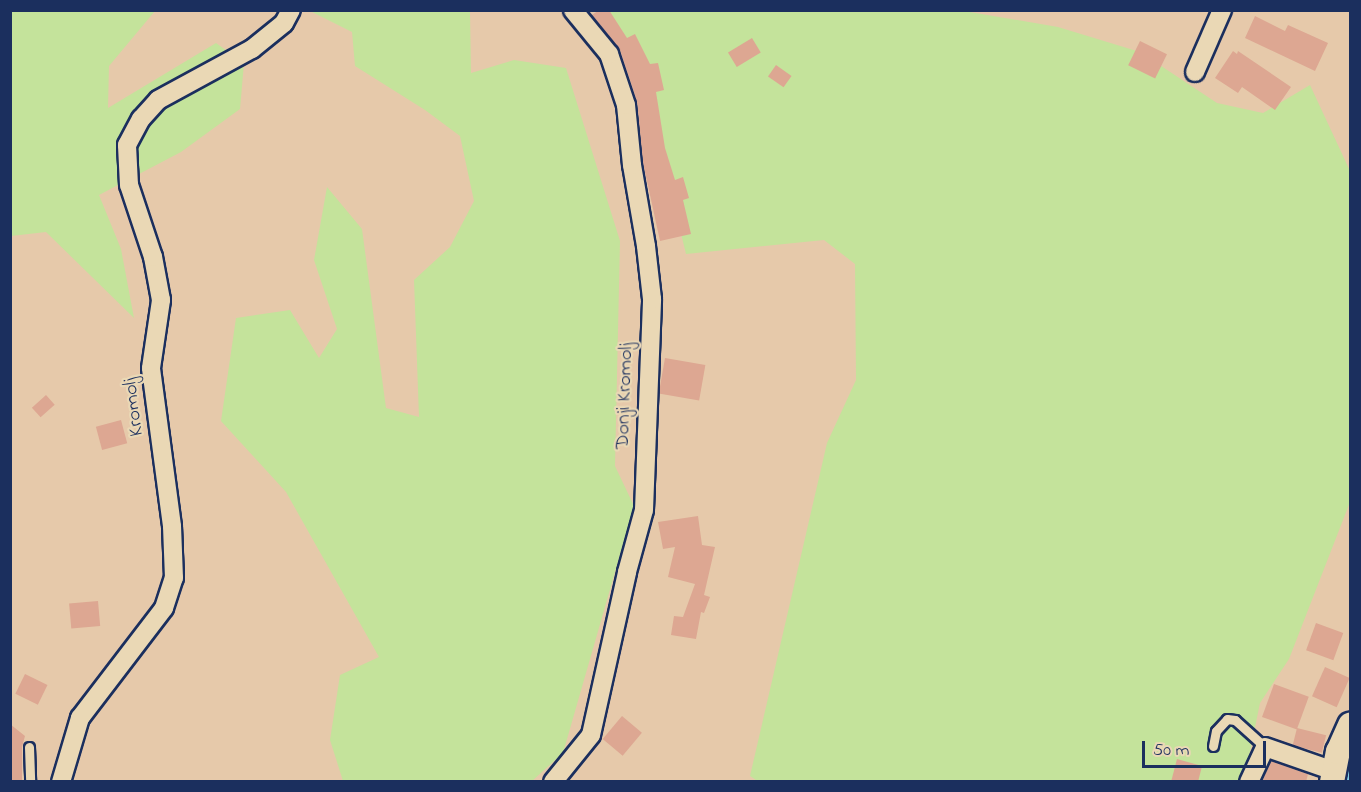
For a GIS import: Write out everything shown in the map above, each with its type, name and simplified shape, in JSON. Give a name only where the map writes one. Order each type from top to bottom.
[{"type":"street","name":"Kromolj","points":[[61,782],[81,718],[164,608],[174,578],[172,526],[151,369],[161,300],[153,257],[129,185],[127,145],[141,118],[158,100],[252,49],[284,23],[291,10]]},
{"type":"street","name":"Donji Kromolj","points":[[553,782],[591,735],[627,572],[644,510],[652,299],[646,246],[632,165],[626,105],[609,54],[573,10]]},
{"type":"street","points":[[1195,72],[1222,10]]},
{"type":"street","points":[[1249,782],[1265,747],[1333,776],[1338,752],[1350,725]]},
{"type":"lane","points":[[1212,746],[1216,731],[1222,721],[1227,719],[1235,720],[1265,747]]},
{"type":"lane","points":[[29,747],[30,782]]},
{"type":"green space","points":[[10,11],[155,11],[109,66],[108,108],[216,43],[244,63],[240,109],[181,152],[99,195],[121,249],[134,318],[46,232],[11,236]]},
{"type":"green space","points":[[310,11],[470,11],[471,73],[514,60],[566,68],[620,241],[615,466],[634,506],[563,753],[532,781],[343,781],[330,740],[340,675],[379,657],[286,492],[221,421],[236,318],[290,310],[319,358],[337,329],[314,260],[327,187],[362,229],[386,408],[419,417],[414,280],[450,247],[474,201],[460,136],[425,110],[355,66],[352,32]]},
{"type":"green space","points":[[602,11],[964,11],[1058,27],[1140,52],[1217,103],[1263,113],[1310,85],[1350,171],[1350,502],[1289,659],[1260,703],[1244,781],[759,782],[750,776],[827,443],[856,380],[855,264],[824,240],[686,254],[649,89]]},
{"type":"building","points":[[599,10],[609,10],[627,38],[635,34],[650,64],[658,63],[664,90],[656,92],[665,148],[675,180],[683,177],[689,198],[683,200],[691,234],[660,241],[643,163],[637,101],[620,50],[592,15]]},
{"type":"building","points":[[1255,16],[1285,31],[1288,25],[1328,43],[1315,71],[1245,38]]},
{"type":"building","points":[[752,38],[761,53],[737,67],[728,52]]},
{"type":"building","points":[[1140,41],[1167,54],[1155,78],[1128,65]]},
{"type":"building","points":[[1233,51],[1237,54],[1238,51],[1291,87],[1275,110],[1242,87],[1238,93],[1215,78]]},
{"type":"building","points":[[776,65],[792,76],[784,87],[768,76]]},
{"type":"building","points":[[665,358],[705,365],[699,401],[659,393]]},
{"type":"building","points":[[46,395],[55,405],[41,417],[32,408]]},
{"type":"building","points":[[121,420],[127,443],[102,450],[96,427]]},
{"type":"building","points":[[698,516],[702,545],[715,547],[704,595],[710,597],[704,613],[701,612],[696,639],[671,635],[674,616],[683,617],[695,584],[668,577],[675,547],[663,549],[658,522]]},
{"type":"building","points":[[98,601],[100,626],[71,628],[69,604]]},
{"type":"building","points":[[1316,623],[1343,633],[1333,660],[1306,650]]},
{"type":"building","points":[[1325,667],[1350,678],[1337,707],[1312,696]]},
{"type":"building","points":[[25,674],[47,685],[38,705],[15,694]]},
{"type":"building","points":[[1274,684],[1309,697],[1297,730],[1262,717]]},
{"type":"building","points":[[622,716],[642,733],[623,756],[603,739]]},
{"type":"building","points":[[10,724],[25,736],[22,747],[22,782],[10,782]]},
{"type":"building","points":[[1297,728],[1326,735],[1322,753],[1293,745]]},
{"type":"building","points":[[1177,759],[1202,766],[1198,782],[1171,782]]},
{"type":"building","points":[[1271,761],[1308,774],[1306,782],[1262,782]]},
{"type":"waterway","points":[[1346,782],[1350,762]]}]
